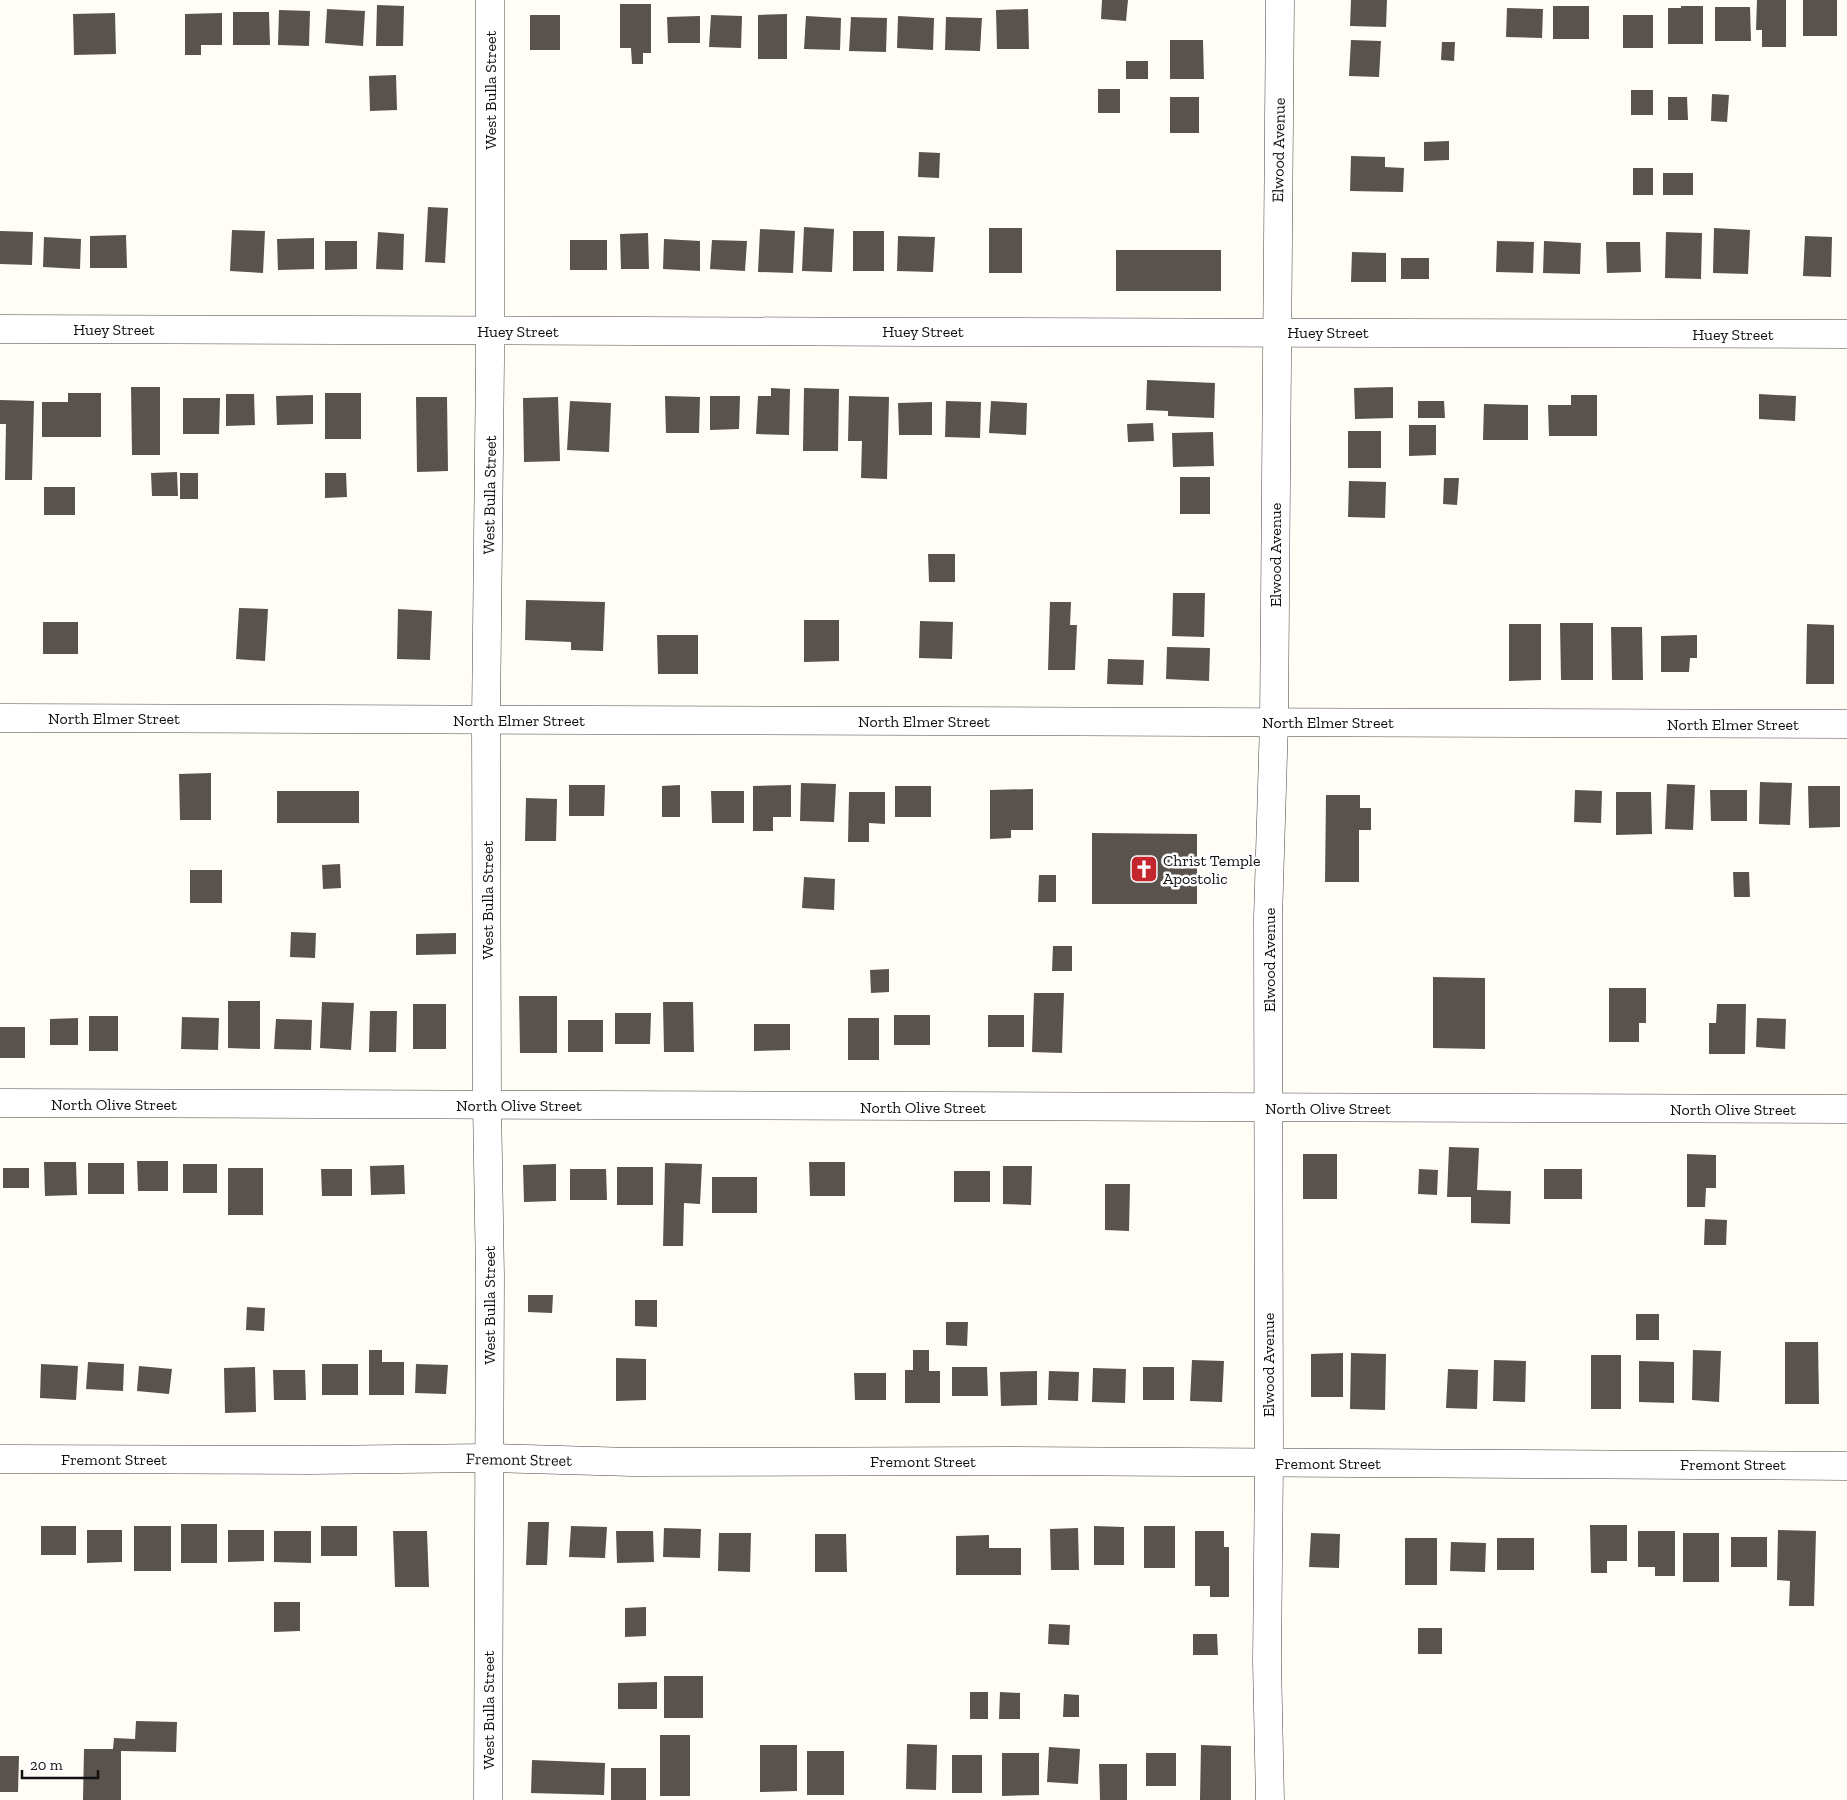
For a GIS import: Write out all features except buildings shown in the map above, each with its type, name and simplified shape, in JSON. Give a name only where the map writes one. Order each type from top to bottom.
[{"type":"street","name":"West Bulla Street","points":[[488,1800],[490,1276],[487,1104],[486,720],[490,332],[490,0]]},
{"type":"street","name":"Elwood Avenue","points":[[1270,1800],[1267,1662],[1269,1463],[1268,918],[1274,722],[1280,0]]},
{"type":"street","name":"Huey Street","points":[[0,328],[490,332],[1847,334]]},
{"type":"street","name":"North Elmer Street","points":[[0,718],[1847,724]]},
{"type":"street","name":"North Olive Street","points":[[0,1103],[1847,1109]]},
{"type":"street","name":"Fremont Street","points":[[0,1459],[311,1460],[488,1458],[632,1462],[1009,1461],[1847,1466]]},
{"type":"place","name":"Christ Temple Apostolic","points":[[1144,869]]}]
